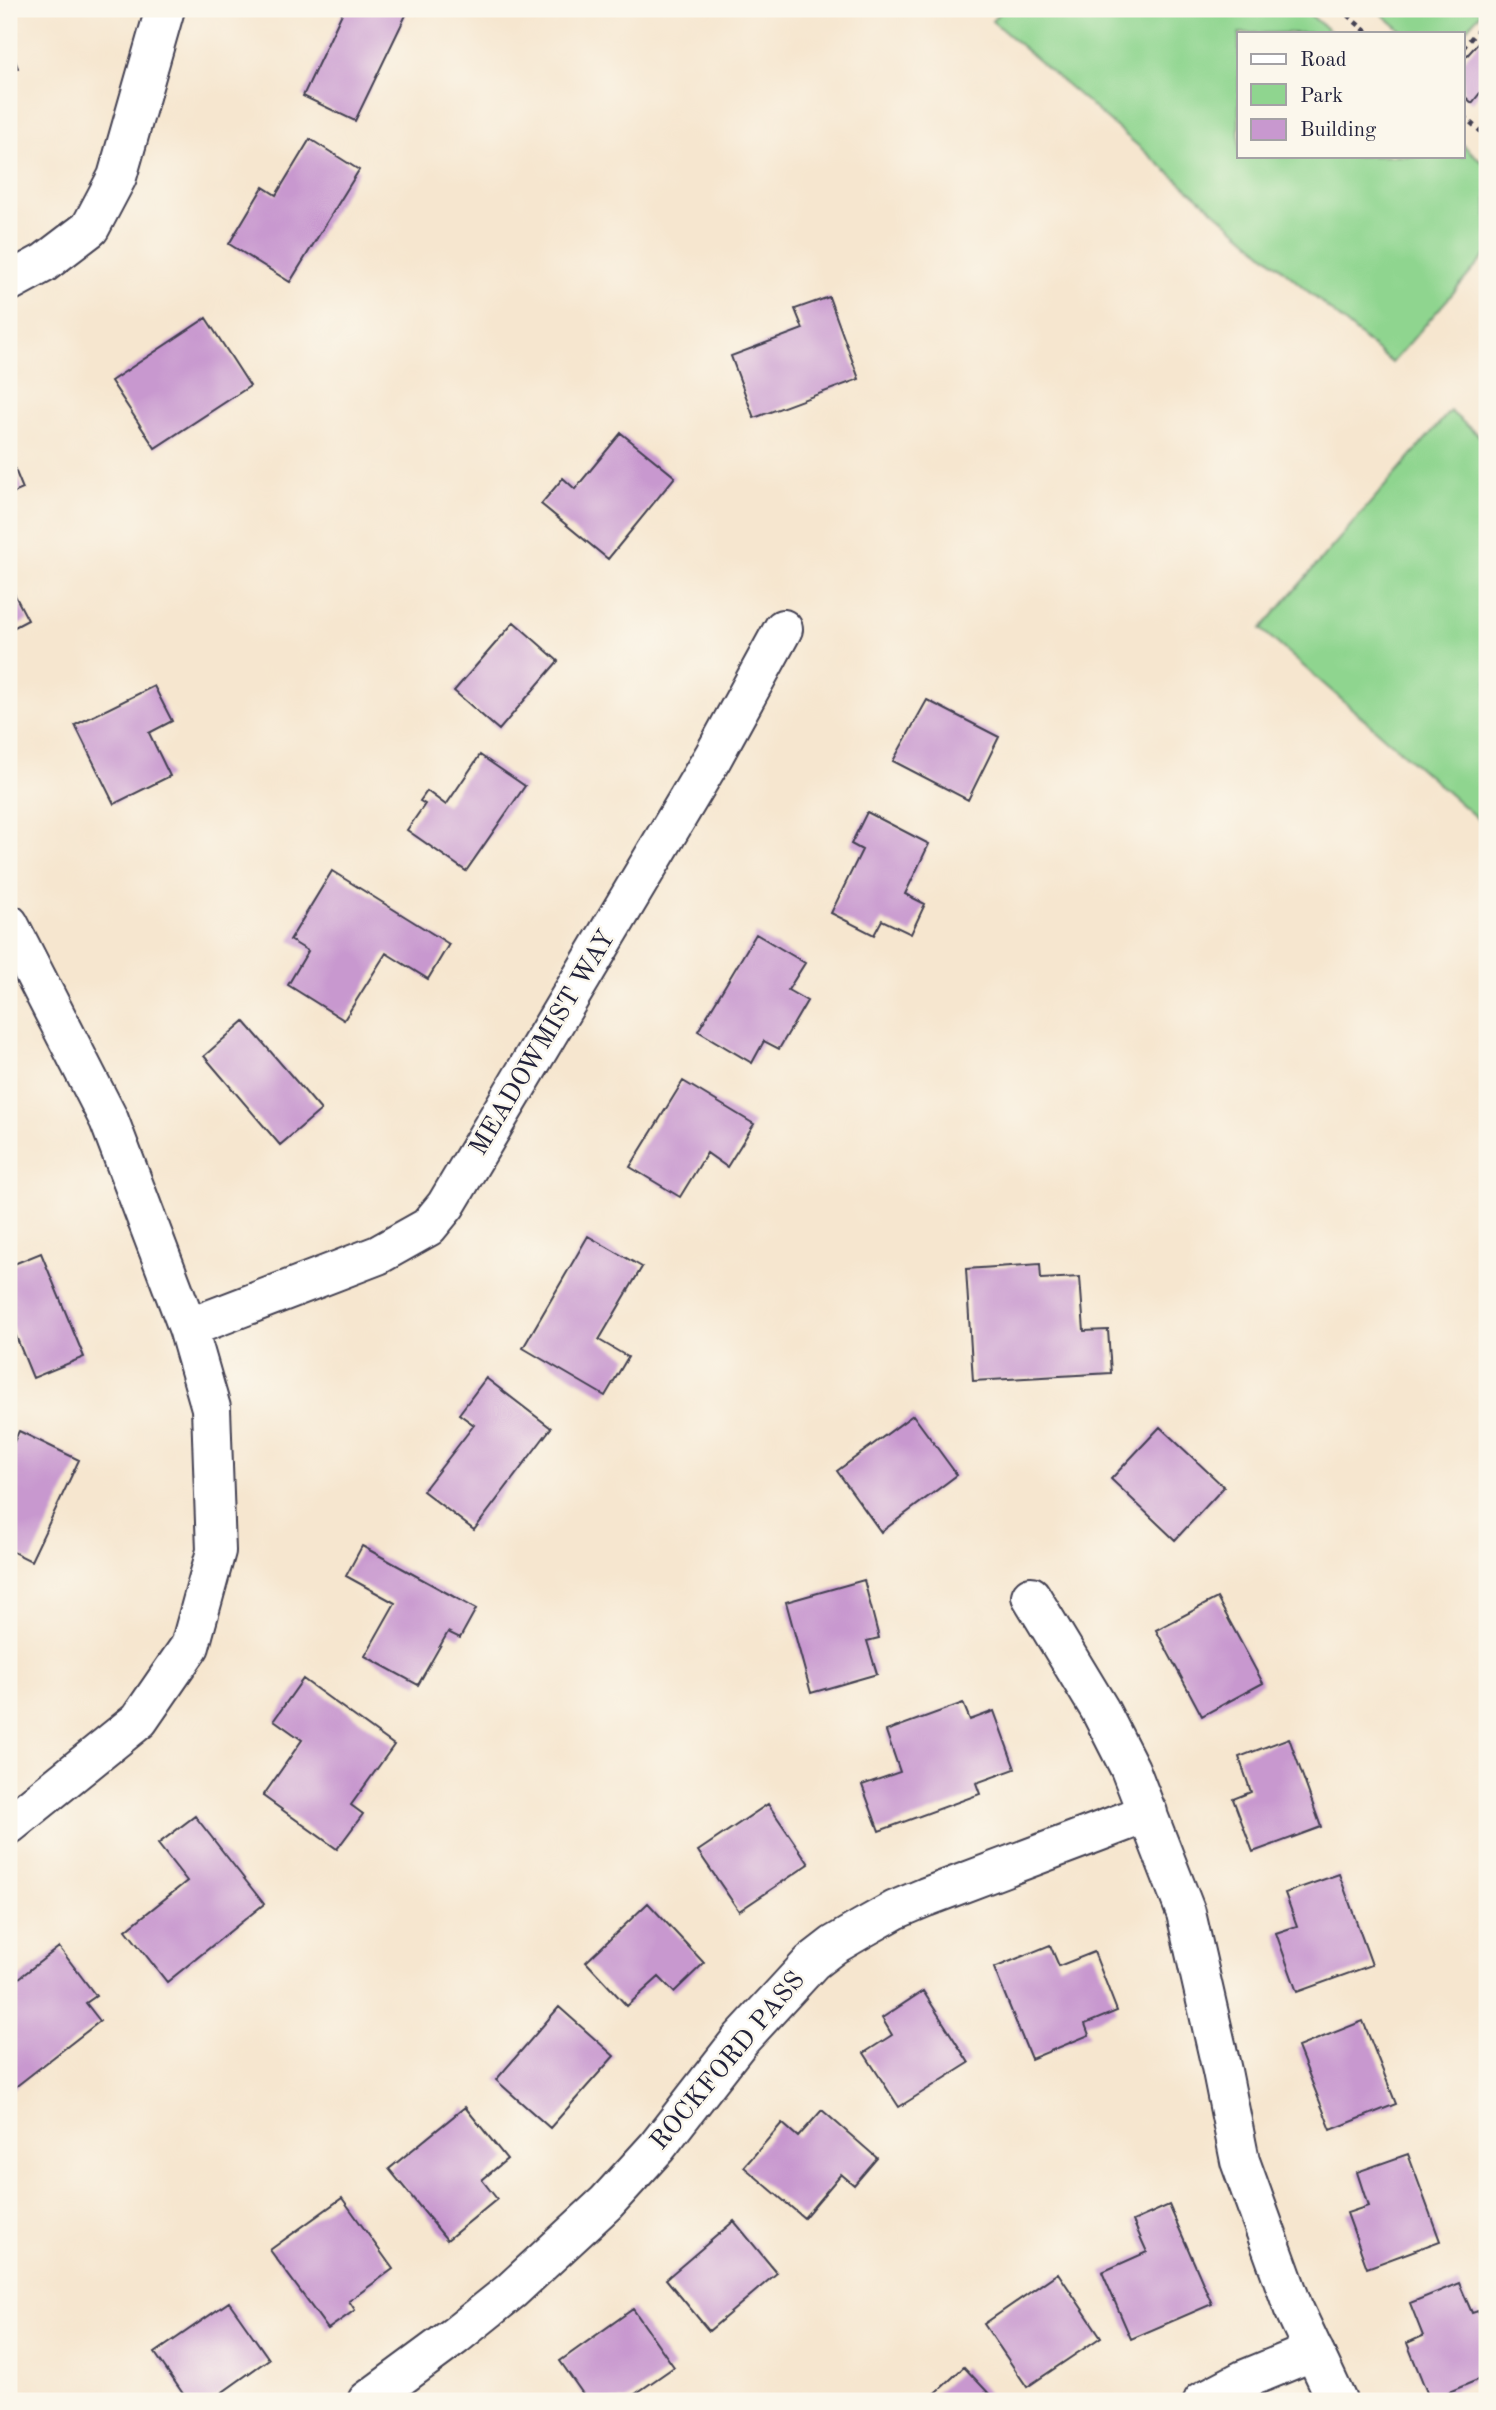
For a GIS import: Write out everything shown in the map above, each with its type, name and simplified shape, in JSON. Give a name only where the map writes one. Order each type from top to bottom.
[{"type":"street","points":[[9,282],[44,264],[90,228],[117,177],[166,9]]},
{"type":"street","name":"MEADOWMIST WAY","points":[[188,1328],[378,1255],[428,1227],[446,1205],[706,768],[783,629]]},
{"type":"street","points":[[9,924],[109,1120],[188,1328],[211,1408],[216,1552],[190,1646],[139,1720],[9,1825]]},
{"type":"street","points":[[1031,1596],[1105,1719],[1130,1769],[1186,1913],[1240,2161],[1284,2283],[1338,2401]]},
{"type":"street","name":"ROCKFORD PASS","points":[[367,2401],[511,2291],[582,2227],[657,2147],[741,2039],[794,1980],[834,1945],[895,1910],[926,1896],[1147,1813]]},
{"type":"street","points":[[1203,2401],[1252,2376],[1314,2351]]},
{"type":"path","points":[[1339,9],[1367,32]]},
{"type":"path","points":[[1464,47],[1487,19]]},
{"type":"path","points":[[1464,117],[1487,137]]},
{"type":"path","points":[[1475,126],[1487,127]]},
{"type":"green space","points":[[1003,9],[1303,9],[1331,32],[1237,32],[1237,158],[1464,158],[1464,146],[1487,166],[1487,254],[1392,363],[992,21]]},
{"type":"green space","points":[[1376,9],[1484,9],[1464,32],[1403,32]]},
{"type":"green space","points":[[1450,411],[1487,443],[1487,827],[1261,629]]},
{"type":"building","points":[[344,9],[393,9],[406,15],[355,121],[303,96]]},
{"type":"building","points":[[1481,40],[1487,46],[1487,84],[1472,103],[1464,96],[1464,59]]},
{"type":"building","points":[[9,45],[18,68],[9,72]]},
{"type":"building","points":[[310,139],[359,170],[290,282],[229,244],[263,187],[276,195]]},
{"type":"building","points":[[829,297],[859,379],[754,418],[731,356],[803,329],[795,309]]},
{"type":"building","points":[[206,318],[250,386],[155,448],[111,381]]},
{"type":"building","points":[[621,433],[675,477],[608,559],[541,504],[563,478],[575,489]]},
{"type":"building","points":[[9,455],[23,489],[9,495]]},
{"type":"building","points":[[9,584],[28,620],[9,630]]},
{"type":"building","points":[[514,622],[558,661],[499,730],[454,691]]},
{"type":"building","points":[[154,686],[172,721],[149,733],[170,776],[114,804],[75,725]]},
{"type":"building","points":[[927,700],[999,737],[968,800],[893,761]]},
{"type":"building","points":[[480,755],[525,786],[466,871],[407,830],[425,804],[420,801],[427,791],[446,805]]},
{"type":"building","points":[[867,812],[929,844],[905,894],[925,904],[911,934],[882,920],[874,935],[831,913],[862,850],[851,844]]},
{"type":"building","points":[[332,871],[449,944],[428,979],[386,953],[344,1020],[288,985],[308,951],[290,940]]},
{"type":"building","points":[[756,934],[805,963],[788,990],[807,1001],[779,1049],[764,1041],[752,1063],[698,1031]]},
{"type":"building","points":[[244,1021],[321,1110],[280,1145],[204,1056]]},
{"type":"building","points":[[683,1081],[754,1124],[727,1167],[707,1153],[680,1197],[630,1167]]},
{"type":"building","points":[[588,1236],[642,1267],[599,1340],[628,1357],[605,1396],[523,1348]]},
{"type":"building","points":[[41,1253],[84,1357],[33,1378],[11,1324],[9,1325],[9,1266]]},
{"type":"building","points":[[1040,1264],[1041,1279],[1080,1277],[1084,1331],[1108,1330],[1111,1373],[973,1381],[966,1269]]},
{"type":"building","points":[[486,1378],[551,1428],[474,1530],[423,1491],[474,1425],[459,1414]]},
{"type":"building","points":[[913,1415],[957,1475],[881,1532],[837,1471]]},
{"type":"building","points":[[1160,1427],[1224,1487],[1175,1540],[1111,1479]]},
{"type":"building","points":[[19,1431],[79,1460],[31,1561],[9,1550],[9,1452]]},
{"type":"building","points":[[362,1546],[476,1609],[460,1638],[448,1632],[418,1685],[365,1656],[395,1603],[346,1576]]},
{"type":"building","points":[[864,1580],[879,1638],[867,1641],[877,1674],[811,1693],[786,1602]]},
{"type":"building","points":[[1217,1598],[1263,1683],[1202,1716],[1156,1630]]},
{"type":"building","points":[[303,1679],[394,1745],[351,1805],[363,1814],[337,1849],[263,1796],[302,1740],[274,1720]]},
{"type":"building","points":[[963,1703],[970,1720],[994,1711],[1015,1769],[976,1783],[980,1794],[879,1831],[862,1785],[900,1772],[886,1731]]},
{"type":"building","points":[[1289,1738],[1321,1827],[1253,1852],[1233,1799],[1251,1792],[1239,1757]]},
{"type":"building","points":[[768,1804],[809,1864],[739,1911],[698,1851]]},
{"type":"building","points":[[195,1816],[264,1904],[167,1982],[126,1930],[187,1881],[158,1844]]},
{"type":"building","points":[[1339,1874],[1372,1965],[1297,1992],[1276,1933],[1297,1926],[1285,1893]]},
{"type":"building","points":[[648,1903],[704,1963],[674,1992],[659,1977],[627,2006],[586,1962]]},
{"type":"building","points":[[1050,1945],[1059,1966],[1094,1952],[1117,2011],[1085,2024],[1089,2035],[1031,2059],[994,1968]]},
{"type":"building","points":[[59,1947],[96,1996],[86,2003],[100,2021],[9,2092],[9,1986]]},
{"type":"building","points":[[923,1991],[969,2063],[899,2107],[864,2053],[892,2035],[882,2018]]},
{"type":"building","points":[[559,2007],[614,2056],[550,2128],[496,2080]]},
{"type":"building","points":[[1363,2021],[1396,2104],[1331,2130],[1298,2047]]},
{"type":"building","points":[[465,2107],[507,2159],[482,2180],[497,2199],[447,2240],[389,2169]]},
{"type":"building","points":[[822,2110],[877,2158],[854,2185],[841,2174],[804,2218],[744,2167],[782,2123],[798,2137]]},
{"type":"building","points":[[1408,2154],[1440,2241],[1367,2268],[1347,2213],[1368,2206],[1357,2172]]},
{"type":"building","points":[[342,2198],[393,2269],[349,2301],[355,2310],[328,2329],[270,2250]]},
{"type":"building","points":[[1169,2205],[1212,2304],[1131,2339],[1102,2272],[1147,2252],[1133,2221]]},
{"type":"building","points":[[734,2221],[777,2273],[709,2331],[666,2279]]},
{"type":"building","points":[[1058,2273],[1101,2337],[1027,2387],[984,2324]]},
{"type":"building","points":[[1459,2283],[1472,2313],[1478,2311],[1487,2332],[1487,2376],[1430,2400],[1407,2343],[1423,2336],[1410,2303]]},
{"type":"building","points":[[229,2302],[269,2359],[210,2401],[188,2401],[155,2353]]},
{"type":"building","points":[[633,2309],[674,2367],[625,2401],[588,2401],[560,2361]]},
{"type":"building","points":[[964,2367],[996,2401],[927,2401]]}]
